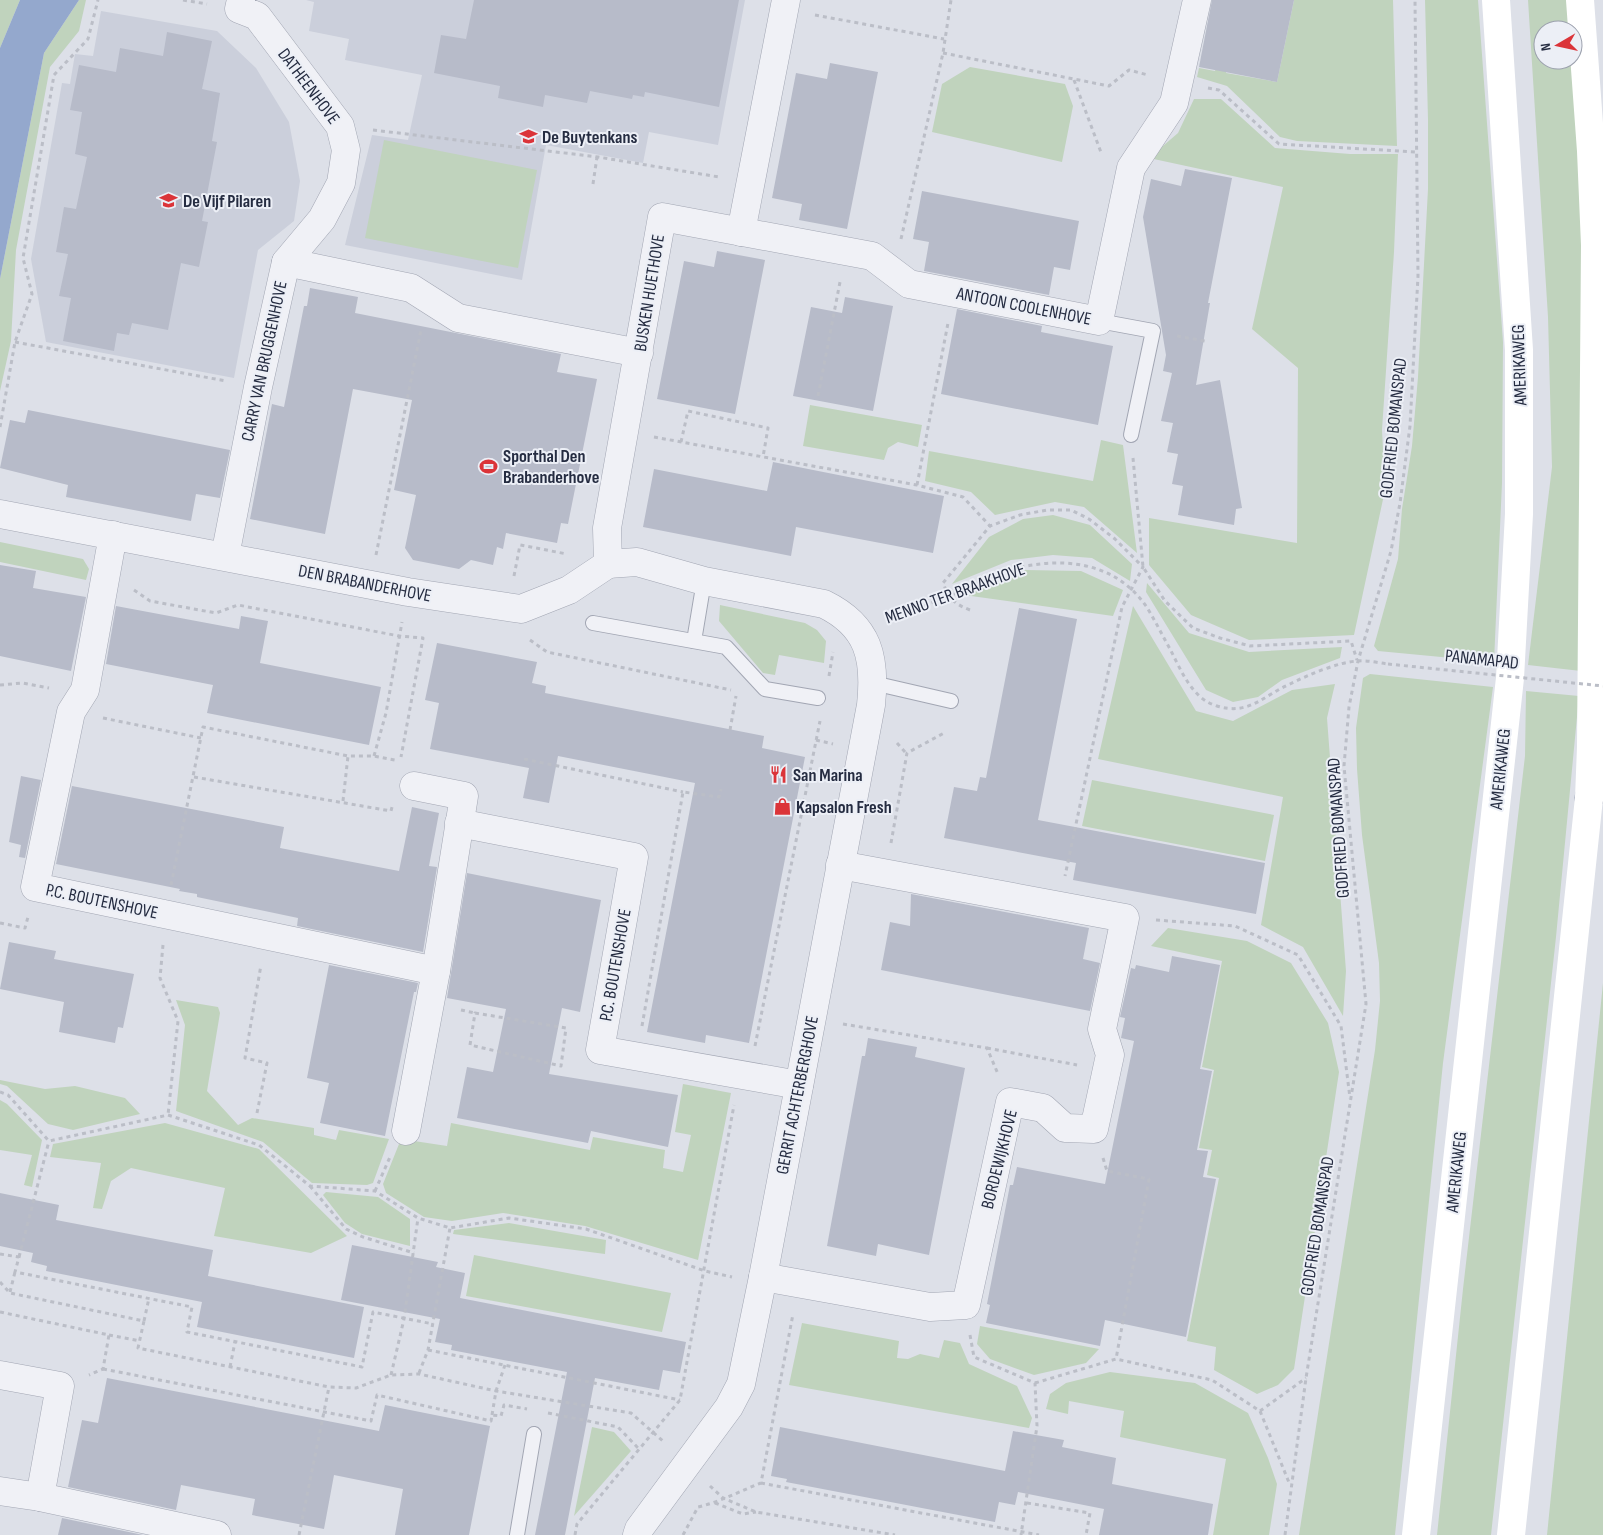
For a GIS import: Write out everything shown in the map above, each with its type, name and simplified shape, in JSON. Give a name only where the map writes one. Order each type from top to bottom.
[{"type":"main road","name":"AMERIKAWEG","points":[[1416,1535],[1510,678],[1520,432],[1520,350],[1496,0]]},
{"type":"main road","points":[[1511,1535],[1589,798],[1594,559],[1595,245],[1591,151],[1580,0]]},
{"type":"main road","points":[[1589,798],[1603,759]]},
{"type":"street","name":"DATHEENHOVE","points":[[241,0],[239,10],[257,16],[340,126],[346,150],[341,183],[322,220],[286,262]]},
{"type":"street","name":"ANTOON COOLENHOVE","points":[[741,232],[872,256],[909,284],[1099,321],[1131,168],[1174,104],[1197,0]]},
{"type":"street","points":[[741,232],[786,5]]},
{"type":"street","points":[[1595,245],[1603,205]]},
{"type":"street","name":"BUSKEN HUETHOVE","points":[[607,563],[607,528],[662,217],[741,232]]},
{"type":"street","name":"CARRY VAN BRUGGENHOVE","points":[[225,556],[258,387],[286,262],[411,288],[458,318],[639,352]]},
{"type":"street","name":"DEN BRABANDERHOVE","points":[[0,514],[110,548],[225,556],[408,592],[508,608],[521,609],[569,590],[607,563]]},
{"type":"street","name":"P.C. BOUTENSHOVE","points":[[110,548],[105,588],[85,690],[71,712],[35,888],[436,970]]},
{"type":"street","points":[[607,563],[637,562],[704,581],[824,604],[849,620]]},
{"type":"street","name":"GERRIT ACHTERBERGHOVE","points":[[637,1535],[639,1529],[729,1407],[741,1384],[871,705],[873,682],[870,654],[849,620]]},
{"type":"street","points":[[406,1131],[436,970],[464,796],[414,786]]},
{"type":"street","name":"P.C. BOUTENSHOVE","points":[[459,823],[634,857],[600,1050],[799,1085]]},
{"type":"street","points":[[840,866],[1125,918],[1102,1030],[1110,1055],[1094,1130]]},
{"type":"street","name":"BORDEWIJKHOVE","points":[[966,1305],[1010,1102],[1043,1108],[1065,1128],[1094,1130]]},
{"type":"street","points":[[762,1281],[799,1284],[930,1307],[966,1305]]},
{"type":"street","points":[[0,1375],[60,1386],[40,1497]]},
{"type":"street","points":[[0,1491],[40,1497],[217,1535]]},
{"type":"lane","points":[[1099,321],[1153,331],[1131,435]]},
{"type":"lane","points":[[694,641],[704,581]]},
{"type":"lane","points":[[593,623],[726,647],[765,689],[818,698]]},
{"type":"lane","points":[[873,682],[951,701]]},
{"type":"lane","points":[[517,1535],[534,1434]]},
{"type":"path","points":[[0,427],[16,342],[32,294],[22,258],[54,74],[88,39],[98,0]]},
{"type":"path","points":[[894,274],[943,53],[951,0]]},
{"type":"path","name":"GODFRIED BOMANSPAD","points":[[1285,1535],[1290,1486],[1306,1378],[1366,1004],[1344,766],[1349,706],[1358,660],[1391,551],[1400,502],[1410,426],[1418,276],[1414,0]]},
{"type":"path","points":[[786,5],[944,39]]},
{"type":"path","points":[[943,53],[1109,86],[1129,70],[1219,90],[1279,144],[1416,152]]},
{"type":"path","points":[[1074,80],[1106,164],[1131,168]]},
{"type":"path","points":[[340,126],[598,157],[750,182]]},
{"type":"path","points":[[593,184],[598,157]]},
{"type":"path","points":[[818,396],[846,251]]},
{"type":"path","points":[[917,485],[954,292]]},
{"type":"path","points":[[371,585],[427,298]]},
{"type":"path","points":[[16,342],[258,387]]},
{"type":"path","points":[[681,442],[688,410],[768,428],[763,457]]},
{"type":"path","points":[[625,432],[917,485],[963,497],[990,526]]},
{"type":"path","points":[[1058,906],[1122,607],[1133,591],[1143,567],[1131,435]]},
{"type":"path","points":[[970,610],[956,605],[948,597],[943,582],[990,526],[1020,515],[1047,510],[1071,510],[1089,519],[1115,539],[1143,567],[1166,601],[1194,628],[1220,638],[1250,646],[1351,641],[1358,660]]},
{"type":"path","points":[[508,608],[520,545],[607,563]]},
{"type":"path","points":[[110,548],[118,579],[150,600],[216,613],[238,604],[399,636],[423,638],[401,761],[374,756],[348,756],[203,727],[165,914],[160,978],[178,1022],[168,1114]]},
{"type":"path","name":"MENNO TER BRAAKHOVE","points":[[849,620],[948,597],[1005,571],[1047,561],[1098,568],[1113,575],[1133,591],[1146,606],[1186,678],[1199,697],[1216,706],[1231,709],[1247,707],[1264,701],[1288,684],[1358,660]]},
{"type":"path","points":[[374,756],[386,713],[408,592]]},
{"type":"path","points":[[828,680],[849,620]]},
{"type":"path","points":[[524,638],[533,640],[547,652],[737,691],[730,730]]},
{"type":"path","name":"PANAMAPAD","points":[[1358,660],[1603,686]]},
{"type":"path","points":[[575,1535],[578,1524],[680,1400],[744,1075],[821,715]]},
{"type":"path","points":[[886,874],[906,753],[944,733]]},
{"type":"path","points":[[343,801],[348,756]]},
{"type":"path","points":[[524,759],[719,798],[721,789]]},
{"type":"path","points":[[194,776],[391,811],[393,804]]},
{"type":"path","points":[[636,1056],[683,792]]},
{"type":"path","points":[[1125,918],[1236,926],[1298,955],[1341,1026],[1351,1104]]},
{"type":"path","points":[[257,1113],[267,1063],[245,1058],[266,935]]},
{"type":"path","points":[[475,1013],[566,1028],[564,1054],[561,1066],[470,1045],[475,1013]]},
{"type":"path","points":[[812,1019],[1087,1066],[1104,1081]]},
{"type":"path","points":[[987,1048],[1010,1102]]},
{"type":"path","points":[[0,1092],[8,1095],[49,1141]]},
{"type":"path","points":[[49,1141],[168,1114],[259,1145],[310,1186],[346,1229],[363,1237],[414,1253]]},
{"type":"path","points":[[1094,1130],[1107,1171],[1149,1179],[1116,1360]]},
{"type":"path","points":[[10,1292],[49,1141]]},
{"type":"path","points":[[310,1186],[375,1191],[418,1218],[450,1228],[509,1218],[586,1229],[706,1271],[762,1281]]},
{"type":"path","points":[[391,1375],[404,1319],[418,1218]]},
{"type":"path","points":[[419,1374],[428,1350],[450,1228]]},
{"type":"path","points":[[0,1254],[19,1257]]},
{"type":"path","points":[[16,1272],[192,1307],[188,1332],[362,1367],[373,1312],[433,1324]]},
{"type":"path","points":[[0,1282],[10,1292],[144,1321]]},
{"type":"path","points":[[761,1484],[799,1284]]},
{"type":"path","points":[[149,1298],[138,1348],[330,1387],[356,1388],[391,1375],[419,1374],[496,1391],[630,1413],[654,1432]]},
{"type":"path","points":[[966,1305],[974,1356],[1035,1382],[1116,1360],[1212,1380],[1260,1411],[1290,1486]]},
{"type":"path","points":[[0,1312],[140,1341]]},
{"type":"path","points":[[103,1369],[109,1335]]},
{"type":"path","points":[[230,1367],[235,1342]]},
{"type":"path","points":[[428,1350],[680,1400]]},
{"type":"path","points":[[60,1386],[103,1369],[372,1421],[377,1395],[491,1421],[496,1391],[505,1365]]},
{"type":"path","points":[[1260,1411],[1306,1378]]},
{"type":"path","points":[[1022,1534],[1038,1426],[1035,1382]]},
{"type":"path","points":[[299,1535],[330,1387]]},
{"type":"path","points":[[492,1415],[501,1416],[504,1405],[532,1410]]},
{"type":"path","points":[[542,1412],[618,1427],[639,1449]]},
{"type":"path","points":[[686,1464],[724,1498],[756,1512],[895,1535]]},
{"type":"path","points":[[683,1535],[698,1508],[761,1484],[1022,1534],[1039,1535]]},
{"type":"path","points":[[1027,1502],[1090,1513],[1086,1535]]},
{"type":"path","points":[[715,1503],[743,1514],[756,1512]]},
{"type":"shaded area","name":"De Buytenkans","points":[[306,0],[745,0],[718,145],[649,132],[643,163],[546,145],[522,280],[345,245],[372,135],[408,140],[422,75],[345,60],[349,39],[309,31],[314,2]]},
{"type":"shaded area","name":"De Vijf Pilaren","points":[[101,11],[217,31],[256,68],[289,122],[300,181],[294,221],[258,250],[234,378],[46,342],[31,259],[62,83],[70,84],[75,54],[93,56]]},
{"type":"green space","points":[[0,0],[20,0],[0,48]]},
{"type":"green space","points":[[79,0],[86,0],[79,31],[50,67],[16,250],[11,341],[0,391],[0,279],[44,53]]},
{"type":"green space","points":[[1294,0],[1393,0],[1397,146],[1297,141],[1280,137],[1227,86],[1197,77],[1199,68],[1215,71],[1217,64],[1227,67],[1226,73],[1277,82]]},
{"type":"green space","points":[[1425,0],[1478,0],[1503,342],[1502,483],[1494,662],[1378,651],[1374,646],[1398,559],[1402,509],[1412,446],[1418,377],[1428,189]]},
{"type":"green space","points":[[1528,0],[1568,0],[1570,20],[1533,20],[1533,70],[1573,70],[1586,321],[1581,671],[1528,665],[1552,467],[1548,317]]},
{"type":"green space","points":[[970,67],[1065,84],[1073,106],[1062,162],[932,132],[942,84]]},
{"type":"green space","points":[[1194,99],[1221,99],[1275,148],[1350,154],[1398,154],[1394,252],[1382,430],[1385,490],[1354,635],[1249,640],[1191,615],[1149,565],[1149,518],[1297,543],[1298,368],[1252,329],[1283,187],[1149,158],[1178,133]]},
{"type":"green space","points":[[384,140],[537,170],[518,268],[365,238]]},
{"type":"green space","points":[[810,405],[922,425],[918,447],[898,442],[888,448],[884,460],[803,446]]},
{"type":"green space","points":[[1101,440],[1123,445],[1137,553],[1084,507],[1055,502],[995,515],[971,492],[925,481],[929,451],[1093,481]]},
{"type":"green space","points":[[1053,515],[1090,525],[1132,564],[1130,581],[1092,558],[1053,555],[1011,560],[952,584],[989,537],[1023,519]]},
{"type":"green space","points":[[0,542],[83,559],[89,569],[86,580],[0,562]]},
{"type":"green space","points":[[1025,570],[1081,571],[1123,590],[1113,616],[964,595]]},
{"type":"green space","points":[[1147,583],[1189,633],[1249,652],[1342,647],[1340,658],[1282,680],[1258,697],[1233,702],[1206,690],[1146,592]]},
{"type":"green space","points":[[720,605],[805,623],[817,630],[826,641],[824,663],[779,655],[775,675],[763,673],[719,621]]},
{"type":"green space","points":[[1133,606],[1196,711],[1233,721],[1292,690],[1335,684],[1327,718],[1346,971],[1343,1016],[1303,947],[1261,925],[1283,797],[1098,759]]},
{"type":"green space","points":[[1370,674],[1493,687],[1443,1063],[1395,1535],[1299,1535],[1375,1050],[1380,1001],[1379,963],[1362,835],[1357,769],[1356,728],[1363,678]]},
{"type":"green space","points":[[1526,691],[1579,696],[1556,937],[1491,1535],[1437,1535],[1463,1289],[1525,756]]},
{"type":"green space","points":[[1092,780],[1274,815],[1265,861],[1082,826]]},
{"type":"green space","points":[[1168,928],[1247,941],[1291,963],[1328,1023],[1339,1072],[1294,1369],[1278,1385],[1257,1394],[1214,1370],[1216,1347],[1187,1341],[1219,1178],[1207,1175],[1212,1150],[1199,1148],[1214,1070],[1202,1067],[1222,961],[1151,946]]},
{"type":"green space","points":[[1603,983],[1603,1535],[1547,1535]]},
{"type":"green space","points":[[176,1000],[218,1007],[220,1013],[207,1091],[238,1125],[252,1118],[314,1128],[314,1135],[336,1140],[339,1130],[389,1139],[373,1183],[367,1185],[312,1183],[263,1142],[176,1111],[185,1025]]},
{"type":"green space","points":[[0,1080],[45,1089],[75,1086],[125,1098],[140,1114],[73,1130],[48,1124],[7,1086],[0,1084]]},
{"type":"green space","points":[[683,1084],[731,1093],[698,1260],[585,1226],[503,1213],[452,1221],[424,1217],[386,1193],[383,1184],[401,1139],[447,1146],[451,1123],[590,1150],[593,1137],[665,1150],[663,1168],[683,1172],[691,1135],[675,1132]]},
{"type":"green space","points":[[0,1100],[7,1104],[42,1140],[32,1187],[24,1185],[32,1155],[0,1150]]},
{"type":"green space","points":[[165,1123],[259,1149],[347,1236],[311,1253],[214,1236],[225,1188],[131,1168],[111,1181],[102,1209],[93,1208],[101,1163],[50,1157],[53,1144]]},
{"type":"green space","points":[[326,1192],[378,1197],[410,1219],[410,1246],[362,1234],[345,1223],[323,1195]]},
{"type":"green space","points":[[509,1223],[606,1240],[605,1254],[453,1234],[454,1230]]},
{"type":"green space","points":[[474,1255],[671,1293],[662,1332],[466,1296]]},
{"type":"green space","points":[[802,1323],[899,1341],[897,1358],[908,1359],[920,1354],[939,1358],[944,1340],[960,1343],[969,1364],[1017,1386],[1032,1418],[1029,1428],[789,1385]]},
{"type":"green space","points":[[980,1326],[1099,1349],[1086,1363],[1034,1375],[990,1359],[977,1344]]},
{"type":"green space","points":[[1110,1372],[1195,1383],[1248,1413],[1277,1484],[1269,1535],[1213,1535],[1226,1459],[1120,1437],[1124,1411],[1069,1401],[1068,1414],[1046,1409],[1050,1394],[1066,1383]]},
{"type":"green space","points":[[592,1427],[614,1432],[631,1451],[574,1516]]},
{"type":"water","points":[[20,0],[79,0],[44,53],[0,279],[0,48]]},
{"type":"building","points":[[474,0],[739,0],[719,107],[645,92],[644,97],[633,95],[632,99],[590,91],[587,103],[545,95],[543,107],[498,98],[500,86],[434,73],[441,35],[466,39]]},
{"type":"building","points":[[1212,0],[1294,0],[1277,82],[1199,67]]},
{"type":"building","points":[[167,32],[212,41],[202,89],[220,93],[212,141],[217,142],[202,221],[208,222],[199,267],[181,263],[168,330],[132,323],[129,335],[117,333],[114,351],[63,341],[71,298],[59,296],[68,254],[56,252],[64,207],[76,209],[87,157],[75,154],[82,112],[70,110],[79,65],[116,72],[120,48],[163,56]]},
{"type":"building","points":[[830,63],[878,72],[847,229],[799,220],[802,204],[772,198],[796,73],[827,79]]},
{"type":"building","points":[[1185,169],[1232,178],[1208,303],[1210,303],[1196,385],[1220,380],[1242,508],[1236,509],[1234,525],[1178,515],[1183,486],[1172,484],[1178,454],[1167,452],[1173,423],[1161,421],[1172,373],[1163,371],[1166,355],[1143,217],[1151,179],[1181,186]]},
{"type":"building","points":[[922,191],[1079,221],[1070,270],[1054,267],[1049,295],[924,271],[929,242],[913,239]]},
{"type":"building","points":[[717,251],[765,260],[735,414],[657,399],[684,261],[714,267]]},
{"type":"building","points":[[310,288],[358,297],[355,313],[561,354],[557,372],[597,379],[568,524],[561,523],[557,543],[506,533],[503,549],[497,547],[493,565],[471,560],[459,569],[413,560],[405,548],[416,495],[394,490],[412,400],[353,389],[325,534],[250,519],[272,404],[284,407],[304,306],[307,306]]},
{"type":"building","points":[[845,297],[893,306],[873,411],[793,396],[811,307],[842,313]]},
{"type":"building","points":[[957,309],[1042,326],[1041,332],[1113,346],[1098,425],[941,394]]},
{"type":"building","points":[[28,410],[230,450],[220,498],[196,494],[191,521],[66,497],[68,485],[0,468],[10,420],[25,423]]},
{"type":"building","points":[[773,462],[944,496],[933,553],[796,527],[791,556],[643,527],[654,469],[767,491]]},
{"type":"building","points":[[0,565],[36,571],[33,588],[86,597],[71,671],[0,656]]},
{"type":"building","points":[[116,606],[239,629],[241,616],[268,621],[260,663],[381,687],[369,745],[207,713],[213,685],[106,664]]},
{"type":"building","points":[[1019,608],[1077,619],[1038,820],[1265,863],[1256,914],[1073,880],[1076,863],[944,838],[954,787],[977,791],[980,777],[986,778]]},
{"type":"building","points":[[437,643],[537,662],[532,683],[546,686],[545,693],[764,736],[762,748],[805,757],[749,1043],[706,1035],[705,1043],[647,1032],[695,783],[558,756],[549,803],[523,798],[529,768],[430,749],[439,703],[425,700]]},
{"type":"building","points":[[21,776],[41,780],[25,858],[19,857],[21,845],[9,842]]},
{"type":"building","points":[[72,786],[284,827],[280,848],[399,871],[412,807],[439,813],[429,866],[437,867],[423,952],[297,926],[298,918],[197,897],[197,894],[179,891],[180,889],[56,864]]},
{"type":"building","points":[[467,873],[601,900],[580,1012],[562,1008],[549,1074],[678,1095],[668,1147],[591,1131],[588,1143],[457,1118],[467,1067],[493,1072],[506,1009],[447,998]]},
{"type":"building","points":[[911,894],[1089,928],[1083,959],[1100,963],[1090,1011],[881,970],[890,922],[910,926]]},
{"type":"building","points":[[9,942],[56,951],[54,959],[134,974],[123,1028],[118,1027],[115,1043],[59,1032],[64,1002],[0,989]]},
{"type":"building","points":[[1172,956],[1220,965],[1200,1069],[1212,1071],[1197,1150],[1208,1151],[1203,1177],[1216,1179],[1186,1337],[1105,1320],[1100,1346],[986,1323],[990,1305],[987,1304],[1010,1185],[1013,1185],[1017,1167],[1105,1184],[1134,1041],[1121,1038],[1125,1018],[1120,1017],[1131,968],[1135,969],[1136,965],[1169,972]]},
{"type":"building","points":[[329,965],[418,983],[416,992],[414,992],[385,1136],[320,1123],[329,1083],[307,1078]]},
{"type":"building","points":[[868,1038],[917,1047],[915,1057],[965,1068],[929,1255],[878,1244],[876,1256],[827,1246],[862,1056],[865,1056]]},
{"type":"building","points":[[0,1193],[59,1205],[56,1220],[213,1250],[208,1276],[364,1307],[354,1358],[197,1327],[202,1302],[46,1271],[47,1266],[31,1262],[33,1253],[0,1246]]},
{"type":"building","points":[[352,1245],[438,1262],[436,1267],[465,1273],[460,1298],[686,1342],[680,1373],[663,1370],[659,1390],[595,1378],[565,1535],[535,1535],[567,1372],[451,1350],[452,1345],[435,1342],[440,1319],[341,1300]]},
{"type":"building","points":[[107,1378],[379,1431],[385,1405],[490,1426],[469,1535],[395,1535],[403,1489],[334,1475],[324,1529],[252,1515],[255,1499],[181,1485],[176,1510],[68,1487],[82,1420],[98,1423]]},
{"type":"building","points":[[780,1427],[1005,1471],[1013,1431],[1064,1440],[1062,1447],[1116,1458],[1112,1484],[1213,1504],[1208,1535],[1099,1535],[1104,1509],[1018,1492],[1015,1505],[999,1502],[995,1522],[786,1482],[787,1479],[771,1476]]},
{"type":"building","points":[[62,1518],[143,1535],[58,1535]]},
{"type":"place","name":"De Buytenkans","points":[[528,137]]},
{"type":"place","name":"De Vijf Pilaren","points":[[169,201]]},
{"type":"place","name":"Sporthal Den Brabanderhove","points":[[489,466]]},
{"type":"place","name":"San Marina","points":[[779,775]]},
{"type":"place","name":"Kapsalon Fresh","points":[[782,807]]}]
